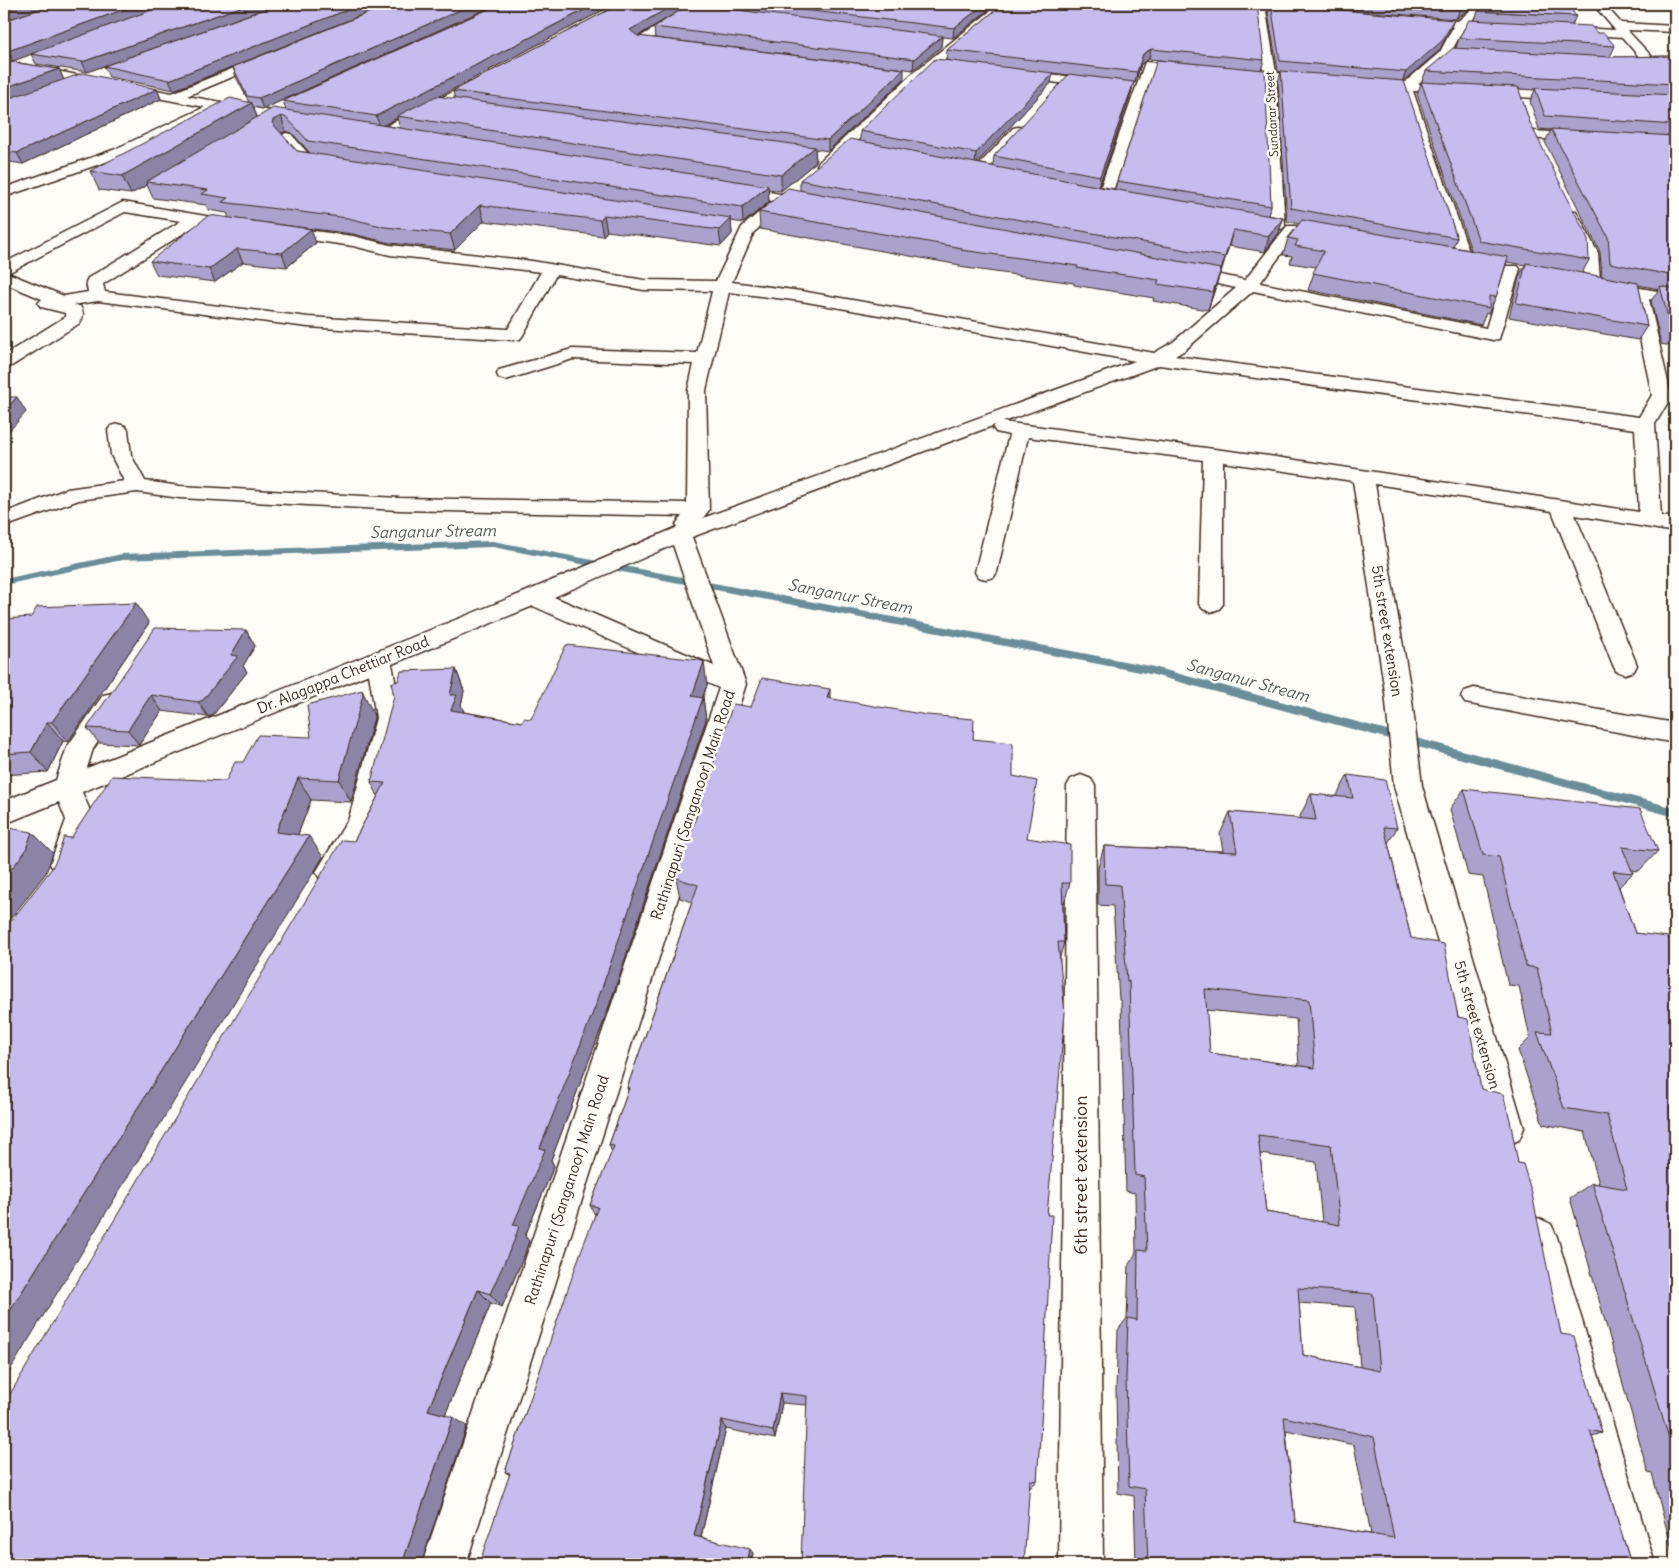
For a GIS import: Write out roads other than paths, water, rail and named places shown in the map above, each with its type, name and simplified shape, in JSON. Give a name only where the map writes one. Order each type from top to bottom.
[{"type":"street","points":[[981,5],[1016,4]]},
{"type":"street","points":[[1406,88],[1450,55],[1460,25],[1484,4]]},
{"type":"street","points":[[1598,4],[1652,64]]},
{"type":"street","points":[[811,175],[846,146],[930,64],[1000,5]]},
{"type":"street","points":[[1261,6],[1322,12]]},
{"type":"street","name":"Sundarar Street","points":[[1261,6],[1270,76],[1284,227]]},
{"type":"street","points":[[677,46],[639,41],[689,10],[699,11]]},
{"type":"street","points":[[1406,20],[1518,28]]},
{"type":"street","points":[[1548,30],[1675,28]]},
{"type":"street","points":[[936,41],[956,44]]},
{"type":"street","points":[[174,96],[284,52]]},
{"type":"street","points":[[9,66],[33,60]]},
{"type":"street","points":[[930,64],[950,67]]},
{"type":"street","points":[[1633,64],[1668,64]]},
{"type":"street","points":[[1104,197],[1136,89],[1149,65],[1329,81]]},
{"type":"street","points":[[9,66],[87,78],[271,116],[316,122]]},
{"type":"street","points":[[59,87],[104,72]]},
{"type":"street","points":[[403,136],[378,132],[439,105],[499,72]]},
{"type":"street","points":[[998,72],[1112,86]]},
{"type":"street","points":[[898,73],[918,76]]},
{"type":"street","points":[[1052,94],[1064,80]]},
{"type":"street","points":[[1358,84],[1578,97]]},
{"type":"street","points":[[1406,88],[1464,260]]},
{"type":"street","points":[[1519,93],[1541,151]]},
{"type":"street","points":[[439,105],[458,107]]},
{"type":"street","points":[[4,192],[118,153],[220,106]]},
{"type":"street","points":[[980,172],[1027,122]]},
{"type":"street","points":[[1533,134],[1600,139]]},
{"type":"street","points":[[286,137],[308,162],[347,168]]},
{"type":"street","points":[[846,146],[866,150]]},
{"type":"street","points":[[813,156],[832,158]]},
{"type":"street","points":[[961,169],[1000,176]]},
{"type":"street","points":[[716,187],[833,207]]},
{"type":"street","points":[[684,542],[698,510],[696,390],[722,286],[747,230],[798,187]]},
{"type":"street","points":[[1085,193],[1123,200]]},
{"type":"street","points":[[4,269],[140,197]]},
{"type":"street","points":[[1566,202],[1590,253],[1592,284]]},
{"type":"street","points":[[123,207],[354,241],[390,250],[552,270],[644,285],[722,286],[800,296],[1157,359],[1645,424]]},
{"type":"street","points":[[98,296],[94,282],[196,219]]},
{"type":"street","points":[[1258,222],[1311,232]]},
{"type":"street","points":[[727,227],[747,230]]},
{"type":"street","name":"Dr. Alagappa Chettiar Road","points":[[4,813],[67,789],[541,593],[635,552],[684,542],[979,424],[1157,359],[1179,346],[1250,285],[1284,227]]},
{"type":"street","points":[[1446,256],[1530,272]]},
{"type":"street","points":[[1163,269],[1493,335],[1512,269]]},
{"type":"street","points":[[4,277],[62,301],[98,296],[308,322],[514,335],[552,270]]},
{"type":"street","points":[[1574,281],[1675,299]]},
{"type":"street","points":[[1639,293],[1668,396],[1645,424],[1650,521]]},
{"type":"street","points":[[4,295],[58,305],[74,310],[74,319],[4,363]]},
{"type":"street","points":[[4,346],[25,350]]},
{"type":"street","points":[[506,374],[572,354],[704,359]]},
{"type":"street","points":[[979,424],[1363,476],[1561,506],[1675,526]]},
{"type":"street","points":[[118,430],[121,455],[137,486]]},
{"type":"street","points":[[986,572],[1020,430]]},
{"type":"street","points":[[1211,604],[1213,455]]},
{"type":"street","name":"5th street extension","points":[[1363,476],[1398,692],[1406,776],[1515,1156]]},
{"type":"street","points":[[4,520],[75,494],[137,486],[180,492],[399,504],[698,510]]},
{"type":"street","points":[[1561,506],[1625,665]]},
{"type":"street","name":"Rathinapuri (Sanganoor) Main Road","points":[[444,1564],[733,684],[684,542]]},
{"type":"street","points":[[541,593],[733,684]]},
{"type":"street","points":[[317,896],[363,820],[390,718],[379,660]]},
{"type":"street","points":[[55,886],[61,879],[80,820],[67,789],[80,747],[125,683]]},
{"type":"street","points":[[1474,697],[1675,732]]},
{"type":"street","name":"6th street extension","points":[[1081,786],[1081,1564]]},
{"type":"street","points":[[1528,1204],[1633,1564]]},
{"type":"waterway","name":"Sanganur Stream","points":[[4,582],[122,557],[493,544],[1150,670],[1675,813]]}]
